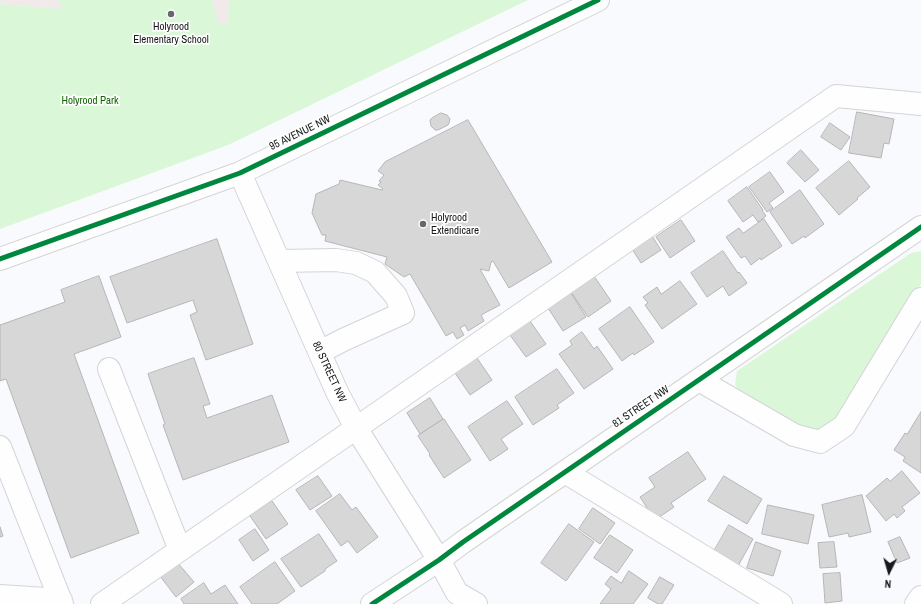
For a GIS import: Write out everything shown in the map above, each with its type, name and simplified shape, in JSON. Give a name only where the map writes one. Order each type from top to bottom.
[{"type":"street","name":"95 AVENUE NW","points":[[0,259],[240,173],[598,0]]},
{"type":"street","points":[[102,604],[836,96],[921,104]]},
{"type":"street","name":"80 STREET NW","points":[[240,173],[337,392],[356,428],[439,560],[457,593],[476,604]]},
{"type":"street","name":"81 STREET NW","points":[[372,604],[439,560],[921,227]]},
{"type":"street","points":[[279,261],[336,260],[356,263],[375,272],[396,296],[403,313],[320,352]]},
{"type":"street","points":[[699,380],[794,435],[820,442],[844,426],[921,299]]},
{"type":"street","points":[[109,369],[180,550]]},
{"type":"street","points":[[0,447],[62,602],[0,596]]},
{"type":"street","points":[[565,472],[781,604]]},
{"type":"street","points":[[916,604],[921,597]]},
{"type":"shaded area","name":"Holyrood Elementary School","points":[[0,0],[229,0],[227,24],[0,4]]},
{"type":"green space","name":"Holyrood Park","points":[[60,0],[212,0],[218,23],[227,24],[229,0],[528,0],[228,145],[0,229],[0,4],[61,9]]},
{"type":"green space","points":[[921,251],[921,284],[836,418],[823,430],[806,432],[741,393],[735,385],[737,371],[911,253]]},
{"type":"building","points":[[857,112],[894,119],[889,144],[884,143],[881,158],[849,153]]},
{"type":"building","points":[[441,113],[447,115],[450,119],[449,123],[438,130],[435,130],[431,126],[430,120]]},
{"type":"building","name":"Holyrood Extendicare","points":[[468,120],[552,262],[509,288],[493,261],[491,262],[489,271],[480,269],[500,305],[481,315],[484,321],[468,331],[465,325],[460,328],[464,335],[457,339],[453,332],[446,336],[410,274],[404,277],[385,264],[387,257],[325,241],[326,235],[322,235],[312,213],[316,194],[339,184],[340,180],[382,190],[383,189],[378,185],[381,182],[379,181],[384,175],[378,171],[385,162]]},
{"type":"building","points":[[830,123],[850,137],[841,150],[821,137]]},
{"type":"building","points":[[801,150],[819,170],[805,182],[787,163]]},
{"type":"building","points":[[849,161],[870,187],[839,215],[816,188]]},
{"type":"building","points":[[770,172],[784,192],[769,203],[773,208],[767,212],[749,187]]},
{"type":"building","points":[[747,187],[766,216],[758,222],[753,215],[743,222],[728,201]]},
{"type":"building","points":[[800,190],[824,224],[805,238],[804,236],[792,244],[770,212]]},
{"type":"building","points":[[764,219],[782,246],[761,260],[760,258],[751,265],[745,256],[741,258],[726,237],[739,228],[743,233]]},
{"type":"building","points":[[681,220],[695,241],[670,258],[656,237]]},
{"type":"building","points":[[652,236],[661,250],[641,263],[632,249]]},
{"type":"building","points":[[217,239],[253,344],[206,360],[190,315],[197,312],[193,300],[127,323],[110,277]]},
{"type":"building","points":[[723,251],[747,283],[729,296],[723,286],[707,297],[691,273]]},
{"type":"building","points":[[99,276],[121,337],[74,354],[139,533],[71,558],[6,379],[0,381],[0,325],[65,302],[61,290]]},
{"type":"building","points":[[594,276],[611,301],[588,317],[571,292]]},
{"type":"building","points":[[680,281],[697,304],[662,329],[645,305],[648,303],[643,297],[657,287],[661,294]]},
{"type":"building","points":[[571,293],[586,317],[563,331],[548,308]]},
{"type":"building","points":[[630,307],[654,342],[634,355],[633,353],[622,361],[599,329]]},
{"type":"building","points":[[530,321],[546,344],[526,357],[510,335]]},
{"type":"building","points":[[582,332],[594,349],[597,346],[613,369],[584,389],[559,354],[572,345],[570,341]]},
{"type":"building","points":[[194,358],[210,404],[203,406],[207,418],[272,395],[289,442],[183,480],[163,425],[165,424],[148,374]]},
{"type":"building","points":[[477,358],[492,380],[470,395],[455,373]]},
{"type":"building","points":[[557,369],[574,393],[557,405],[559,408],[533,425],[515,397]]},
{"type":"building","points":[[430,398],[443,419],[420,434],[407,413]]},
{"type":"building","points":[[507,401],[523,424],[501,439],[508,449],[490,461],[468,427]]},
{"type":"building","points":[[921,412],[921,473],[903,461],[905,457],[894,450],[905,433],[907,434]]},
{"type":"building","points":[[444,419],[471,460],[444,478],[418,436]]},
{"type":"building","points":[[688,452],[706,479],[671,503],[674,507],[655,520],[640,497],[655,487],[649,478]]},
{"type":"building","points":[[902,471],[920,493],[902,507],[905,511],[897,518],[894,514],[886,521],[866,496],[887,478],[890,481]]},
{"type":"building","points":[[318,476],[332,496],[310,510],[296,490]]},
{"type":"building","points":[[724,476],[762,499],[747,524],[708,501]]},
{"type":"building","points":[[340,494],[352,510],[356,507],[378,537],[357,553],[348,541],[341,546],[316,511]]},
{"type":"building","points":[[862,495],[871,532],[849,537],[848,533],[829,537],[822,505]]},
{"type":"building","points":[[272,501],[288,524],[266,539],[250,516]]},
{"type":"building","points":[[768,505],[814,515],[808,544],[762,534]]},
{"type":"building","points":[[593,508],[615,523],[600,544],[579,529]]},
{"type":"building","points":[[569,524],[594,542],[566,581],[541,563]]},
{"type":"building","points":[[729,525],[753,539],[738,566],[713,553]]},
{"type":"building","points":[[0,527],[3,536],[0,537]]},
{"type":"building","points":[[255,529],[269,550],[253,561],[239,540]]},
{"type":"building","points":[[319,534],[337,561],[301,587],[281,559]]},
{"type":"building","points":[[610,535],[633,550],[617,573],[594,558]]},
{"type":"building","points":[[900,537],[910,558],[897,563],[888,542]]},
{"type":"building","points":[[756,542],[781,551],[773,576],[747,568]]},
{"type":"building","points":[[834,542],[837,567],[820,568],[818,543]]},
{"type":"building","points":[[177,562],[194,582],[176,597],[160,576]]},
{"type":"building","points":[[275,562],[295,591],[277,604],[252,604],[240,587]]},
{"type":"building","points":[[629,571],[648,584],[633,604],[600,604],[611,589],[605,584],[611,576],[621,583]]},
{"type":"building","points":[[840,573],[842,601],[825,603],[823,574]]},
{"type":"building","points":[[660,577],[674,585],[662,604],[658,604],[648,598]]},
{"type":"building","points":[[204,583],[211,594],[225,585],[238,604],[184,604],[181,599]]},
{"type":"cycle path","points":[[0,259],[240,173],[598,0]]},
{"type":"cycle path","points":[[372,604],[439,560],[921,227]]},
{"type":"place","name":"Holyrood Elementary School","points":[[171,14]]},
{"type":"place","name":"Holyrood Extendicare","points":[[423,224]]}]
